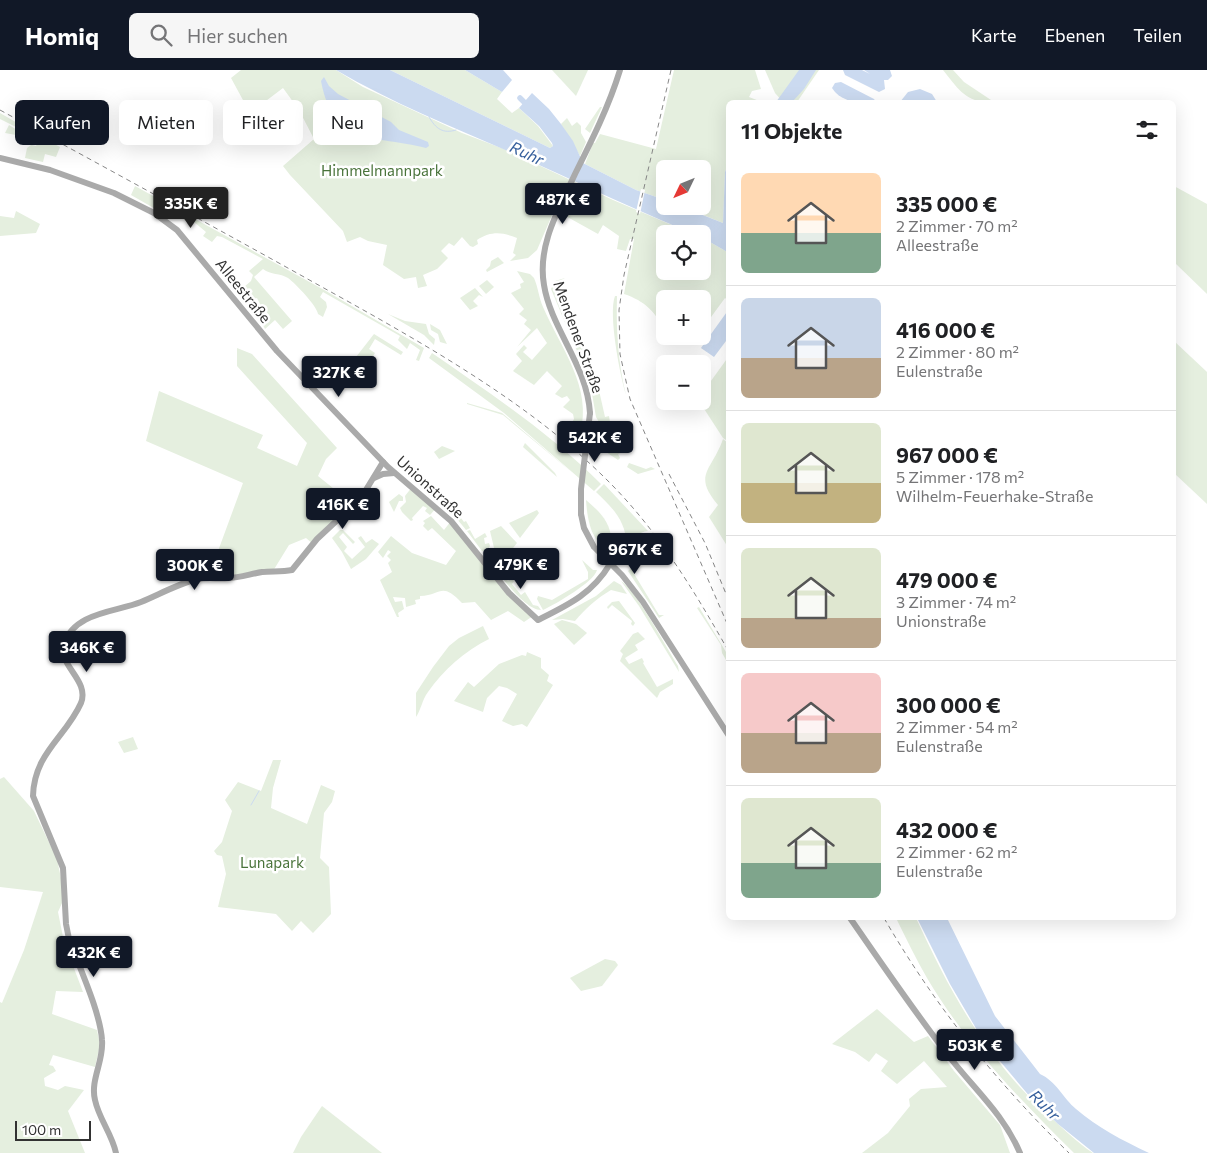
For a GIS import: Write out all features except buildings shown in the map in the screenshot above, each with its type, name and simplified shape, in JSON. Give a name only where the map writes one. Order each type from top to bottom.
[{"type":"main road","name":"Mendener Straße","points":[[620,70],[595,132],[547,237],[543,259],[544,286],[550,305],[585,383],[590,412],[581,489],[581,514],[589,539],[622,575],[643,602],[726,731]]},
{"type":"main road","name":"Alleestraße","points":[[0,158],[50,170],[89,183],[135,202],[170,224],[195,250],[266,339],[384,462]]},
{"type":"main road","name":"Unionstraße","points":[[384,462],[394,473],[425,496],[451,521],[509,593],[538,620],[587,593],[600,580],[610,564]]},
{"type":"main road","points":[[116,1153],[113,1140],[99,1111],[93,1092],[103,1049],[100,1029],[69,939],[66,924],[63,868],[34,796],[36,778],[48,750],[82,701],[80,683],[64,655],[64,642],[71,631],[92,616],[142,602],[188,582],[205,578],[228,578],[262,572],[292,570],[317,540],[361,498],[384,462]]},
{"type":"main road","points":[[374,478],[394,473]]},
{"type":"main road","points":[[851,920],[960,1071],[998,1112],[1020,1153]]},
{"type":"green space","name":"Himmelmannpark","points":[[241,70],[336,70],[363,87],[462,133],[504,149],[672,225],[656,225],[656,280],[711,280],[711,243],[726,251],[726,299],[711,317],[711,290],[656,290],[656,316],[644,304],[624,294],[634,239],[630,239],[626,251],[617,249],[619,236],[603,225],[598,234],[562,214],[567,203],[559,199],[537,250],[528,258],[510,261],[516,255],[513,253],[517,238],[512,236],[497,233],[487,235],[477,240],[478,244],[473,247],[462,237],[454,246],[449,243],[441,251],[448,258],[437,269],[423,275],[427,286],[418,288],[416,277],[404,279],[383,265],[387,245],[368,241],[360,237],[347,242],[343,231],[283,166],[313,140],[313,145],[382,145],[382,100],[313,100],[313,137],[303,118],[303,100],[292,100],[283,88],[267,100],[243,100],[231,78]]},
{"type":"green space","points":[[390,70],[465,70],[502,92],[497,99],[512,113],[519,108],[538,126],[553,146],[550,148]]},
{"type":"green space","points":[[552,70],[588,70],[576,96]]},
{"type":"green space","points":[[674,70],[755,70],[761,89],[752,91],[749,97],[757,100],[726,100],[726,169],[723,223],[703,215],[711,215],[711,160],[656,160],[656,197],[636,190],[585,164],[593,143],[595,143],[600,134],[656,149]]},
{"type":"green space","points":[[765,70],[819,70],[798,100],[781,100],[775,93]]},
{"type":"green space","points":[[943,70],[953,70],[964,82],[991,100],[970,98],[959,90]]},
{"type":"green space","points":[[600,107],[602,107],[590,133],[585,129]]},
{"type":"green space","points":[[0,113],[15,122],[15,126],[0,119]]},
{"type":"green space","points":[[567,118],[572,126],[577,122],[581,126],[581,133],[586,142],[580,156],[561,124]]},
{"type":"green space","points":[[9,125],[15,129],[15,135],[5,133]]},
{"type":"green space","points":[[31,145],[56,145],[60,147],[56,157],[45,154],[43,162],[25,158],[27,148]]},
{"type":"green space","points":[[135,186],[326,291],[424,348],[419,361],[416,360],[420,350],[410,343],[407,349],[398,340],[400,336],[323,292],[320,297],[326,302],[327,307],[323,317],[318,314],[301,290],[288,278],[263,269],[254,277],[292,321],[283,329],[275,320],[265,329],[261,321],[269,315],[264,309],[265,307],[261,306],[257,298],[252,300],[247,295],[249,292],[244,287],[251,281],[253,275],[249,271],[263,259],[222,237],[217,236],[212,242],[203,236],[206,232],[194,222],[191,225],[181,217],[181,213],[163,204],[159,211],[131,195]]},
{"type":"green space","points":[[1176,187],[1207,204],[1207,294],[1176,264]]},
{"type":"green space","points":[[16,211],[40,224],[36,233],[0,236],[0,216],[14,218]]},
{"type":"green space","points":[[498,257],[504,263],[487,272],[486,270],[490,266],[491,261]]},
{"type":"green space","points":[[517,271],[530,274],[534,278],[543,307],[579,384],[583,417],[580,434],[569,428],[574,419],[573,414],[563,407],[570,400],[567,396],[562,398],[555,394],[562,386],[547,371],[534,385],[513,371],[522,361],[516,354],[524,345],[527,348],[523,352],[532,360],[547,343],[537,328],[517,347],[531,330],[524,324],[527,320],[519,314],[524,309],[511,293],[521,288],[520,284],[524,282]]},
{"type":"green space","points":[[565,278],[555,284],[591,363],[589,365],[594,378],[596,377],[605,417],[609,416],[610,422],[617,421],[620,432],[600,436],[598,446],[599,422],[596,417],[590,382],[551,289],[555,281]]},
{"type":"green space","points":[[487,280],[494,287],[486,294],[479,286]]},
{"type":"green space","points":[[475,288],[483,297],[479,295],[473,301],[478,306],[470,310],[460,298]]},
{"type":"green space","points":[[615,296],[617,296],[617,334],[623,381],[618,360],[613,305]]},
{"type":"green space","points":[[388,314],[405,321],[426,324],[429,334],[435,339],[434,345],[424,335]]},
{"type":"green space","points":[[430,324],[440,330],[447,344],[440,342],[438,334],[431,330]]},
{"type":"green space","points":[[374,334],[403,352],[401,355],[375,339],[369,349],[375,353],[369,362],[371,364],[367,368],[356,357]]},
{"type":"green space","points":[[1176,343],[1207,372],[1207,504],[1176,475]]},
{"type":"green space","points":[[237,348],[252,354],[337,448],[326,459],[318,476],[354,505],[313,544],[306,538],[289,545],[273,571],[212,578],[214,562],[243,483],[146,441],[159,391],[263,435],[257,448],[297,466],[307,443],[237,366]]},
{"type":"green space","points":[[432,353],[541,431],[582,465],[601,484],[594,491],[504,413],[429,358]]},
{"type":"green space","points":[[726,360],[726,440],[705,410],[711,410],[711,381]]},
{"type":"green space","points":[[467,404],[502,413],[575,475],[503,415]]},
{"type":"green space","points":[[627,430],[629,436],[625,438],[630,449],[618,454],[620,458],[618,460],[606,452],[616,447],[623,447],[620,435],[623,435],[622,431]]},
{"type":"green space","points":[[723,439],[726,442],[726,544],[709,517],[718,505],[710,495],[705,479]]},
{"type":"green space","points":[[525,443],[555,473],[557,477],[523,447]]},
{"type":"green space","points":[[442,446],[455,451],[439,459],[434,452]]},
{"type":"green space","points":[[629,463],[646,469],[651,467],[655,469],[638,474],[627,467]]},
{"type":"green space","points":[[604,484],[648,531],[638,535],[626,548],[625,531],[622,524],[613,510],[596,492]]},
{"type":"green space","points":[[412,487],[437,507],[430,515],[425,511],[427,508],[423,506],[411,521],[400,508],[406,502],[405,496]]},
{"type":"green space","points":[[399,494],[403,497],[403,501],[399,501],[394,512],[389,502]]},
{"type":"green space","points":[[586,500],[600,513],[607,523],[611,542],[606,547],[596,539],[590,527]]},
{"type":"green space","points":[[456,502],[458,503],[454,509],[470,528],[466,530],[454,513],[453,510]]},
{"type":"green space","points":[[537,510],[539,513],[520,538],[509,523]]},
{"type":"green space","points":[[431,516],[444,530],[451,521],[533,616],[524,622],[508,611],[491,620],[475,602],[462,603],[450,592],[441,591],[420,596],[420,599],[415,600],[416,604],[406,607],[405,598],[393,597],[395,602],[402,601],[404,609],[398,613],[399,617],[397,617],[380,580],[392,572],[388,563],[391,560],[387,556],[391,552],[388,550],[383,558],[378,552],[391,536],[412,553],[446,565],[456,551],[432,528],[428,531],[423,526],[425,523],[423,521]]},
{"type":"green space","points":[[501,526],[517,543],[503,561],[495,552],[490,531]]},
{"type":"green space","points":[[340,530],[343,530],[355,542],[353,544],[343,533],[339,537],[347,547],[344,551],[352,559],[365,547],[358,538],[361,536],[366,543],[372,539],[379,544],[366,559],[351,569],[332,538]]},
{"type":"green space","points":[[470,530],[475,539],[485,533],[487,537],[484,538],[485,544],[489,543],[490,546],[487,551],[482,551],[467,531]]},
{"type":"green space","points":[[493,560],[498,562],[495,565],[508,581],[511,578],[514,581],[512,584],[521,595],[525,592],[533,605],[538,606],[541,610],[535,609],[514,592],[491,564]]},
{"type":"green space","points":[[582,560],[593,570],[597,570],[594,575],[574,592],[543,610],[537,599],[538,596],[552,600],[588,579],[588,572]]},
{"type":"green space","points":[[634,566],[636,570],[633,572],[659,615],[664,615],[659,618],[628,571]]},
{"type":"green space","points":[[614,581],[621,585],[627,594],[611,590],[592,604],[575,621],[552,620],[596,596]]},
{"type":"green space","points":[[621,581],[635,595],[678,666],[679,672],[639,606]]},
{"type":"green space","points":[[619,601],[635,623],[633,626],[631,624],[632,621],[612,605],[608,609],[607,607],[612,602]]},
{"type":"green space","points":[[699,607],[726,652],[726,660],[722,653],[721,645],[697,608]]},
{"type":"green space","points":[[562,620],[576,624],[587,633],[574,645],[554,624]]},
{"type":"green space","points":[[483,626],[489,639],[463,655],[440,676],[426,695],[416,717],[416,693],[433,667],[449,646],[459,638]]},
{"type":"green space","points":[[638,632],[645,639],[635,645],[638,650],[625,658],[629,664],[642,658],[657,687],[673,679],[673,684],[660,692],[657,698],[620,661],[623,654],[620,651],[633,634]]},
{"type":"green space","points":[[527,652],[541,658],[541,668],[549,675],[547,681],[553,685],[527,727],[522,724],[513,726],[502,721],[517,694],[507,688],[499,686],[487,698],[483,712],[454,701],[468,682],[474,687],[499,664],[522,655],[526,656]]},
{"type":"green space","points":[[133,737],[138,749],[124,753],[118,742]]},
{"type":"green space","name":"Lunapark","points":[[273,760],[281,760],[273,788],[271,808],[307,824],[321,785],[335,791],[332,802],[324,813],[320,858],[329,867],[331,914],[313,933],[301,921],[292,931],[276,914],[218,907],[226,874],[222,856],[217,855],[214,851],[222,842],[232,811],[225,800],[238,782],[261,791]]},
{"type":"green space","points":[[4,777],[34,811],[57,859],[63,888],[62,903],[58,912],[64,942],[83,992],[56,991],[52,1014],[97,1030],[100,1045],[95,1067],[53,1055],[49,1065],[53,1066],[56,1071],[44,1078],[45,1086],[58,1090],[65,1086],[84,1090],[68,1111],[85,1153],[0,1153],[0,1002],[2,1003],[24,950],[43,892],[0,887],[0,779]]},
{"type":"green space","points":[[897,920],[917,920],[942,971],[971,1023],[1006,1071],[1047,1114],[1093,1153],[1074,1153],[1014,1092],[959,1026],[942,1002],[915,956]]},
{"type":"green space","points":[[605,959],[615,961],[618,965],[602,986],[581,991],[570,978]]},
{"type":"green space","points":[[877,1009],[914,1042],[928,1036],[954,1071],[1000,1125],[1010,1153],[862,1153],[888,1133],[910,1106],[909,1099],[921,1089],[947,1087],[924,1061],[897,1084],[881,1071],[888,1061],[876,1053],[869,1062],[855,1052],[832,1044]]},
{"type":"green space","points":[[322,1106],[382,1153],[293,1153],[301,1137]]},
{"type":"water","name":"Ruhr","points":[[336,70],[390,70],[550,148],[553,146],[552,143],[539,126],[519,108],[532,93],[561,124],[573,141],[583,163],[636,190],[656,197],[656,215],[703,215],[723,223],[726,169],[726,251],[711,243],[711,225],[673,225],[391,99]]},
{"type":"water","points":[[465,70],[503,70],[512,80],[502,92]]},
{"type":"water","points":[[799,70],[816,70],[804,89],[794,100],[777,100]]},
{"type":"water","points":[[843,70],[862,70],[870,74],[864,70],[890,70],[892,76],[888,80],[884,80],[885,89],[879,92],[845,75]]},
{"type":"water","points":[[324,77],[329,86],[349,100],[326,100],[321,81]]},
{"type":"water","points":[[841,82],[875,100],[849,100],[841,97],[832,88],[835,83]]},
{"type":"water","points":[[920,89],[932,94],[936,100],[902,100],[908,92]]},
{"type":"water","points":[[382,117],[391,122],[399,130],[428,142],[429,146],[426,148],[382,140]]},
{"type":"water","points":[[726,313],[726,341],[714,357],[701,348],[703,345],[711,345],[711,334]]},
{"type":"water","name":"Ruhr","points":[[918,920],[948,920],[995,1016],[1040,1074],[1051,1081],[1071,1105],[1084,1116],[1102,1128],[1149,1153],[1094,1153],[1058,1124],[1031,1098],[984,1042],[950,984]]},
{"type":"pier","points":[[641,189],[645,190],[640,214],[636,212]]},
{"type":"waterway","points":[[520,98],[529,107]]},
{"type":"waterway","points":[[429,117],[440,130],[456,130]]},
{"type":"waterway","points":[[251,805],[259,791]]},
{"type":"railway","points":[[671,70],[624,275],[619,310],[620,354],[630,399],[726,621]]},
{"type":"railway","points":[[0,110],[431,349],[470,373],[545,426],[612,485],[646,523],[676,564],[726,647]]},
{"type":"railway","points":[[669,474],[705,543],[726,594]]},
{"type":"railway","points":[[885,920],[924,982],[968,1042],[1016,1099],[1069,1153]]}]
